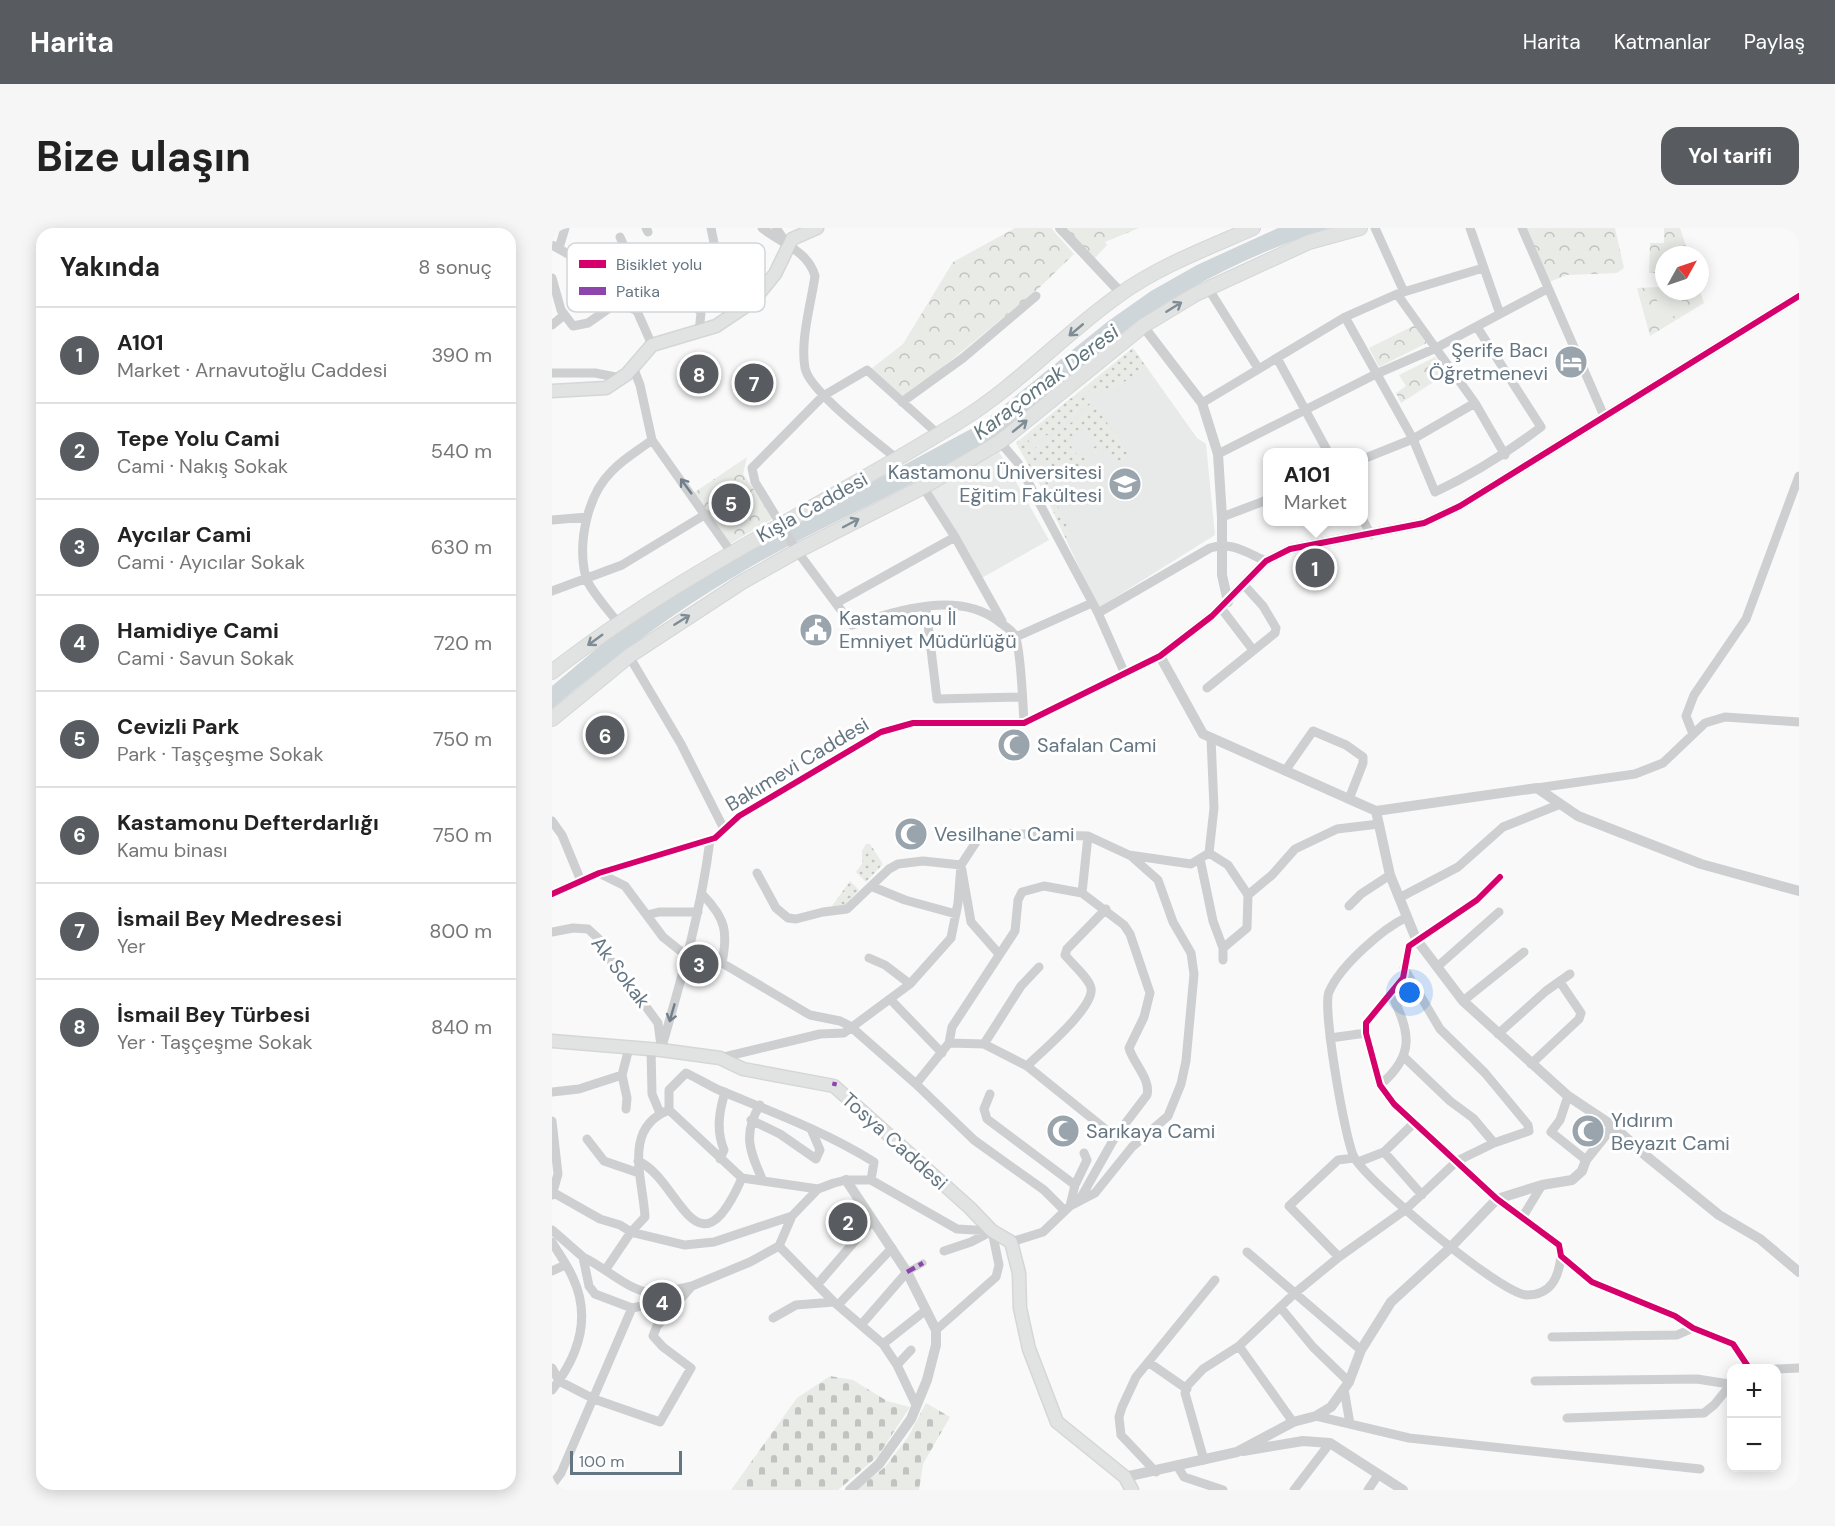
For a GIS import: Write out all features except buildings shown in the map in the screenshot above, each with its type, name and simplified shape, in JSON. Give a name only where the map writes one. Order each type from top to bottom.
[{"type":"main road","points":[[765,286],[775,274],[792,239],[817,228]]},
{"type":"main road","name":"Kışla Caddesi","points":[[552,672],[618,623],[731,552],[897,459],[991,401],[1121,293],[1158,272],[1252,228]]},
{"type":"main road","points":[[552,719],[631,654],[742,582],[797,551],[923,487],[1000,442],[1143,326],[1208,288],[1309,242],[1360,228]]},
{"type":"main road","points":[[552,391],[606,388],[633,367],[652,345],[716,326],[737,312]]},
{"type":"main road","name":"Tosya Caddesi","points":[[552,1041],[720,1058],[743,1069],[834,1084],[970,1208],[992,1231],[1011,1242]]},
{"type":"main road","points":[[1011,1242],[1019,1273],[1020,1308],[1029,1349],[1057,1422],[1088,1450],[1125,1477],[1132,1490]]},
{"type":"street","points":[[555,246],[566,228]]},
{"type":"street","points":[[711,228],[714,243]]},
{"type":"street","points":[[762,228],[806,257],[815,276],[804,366],[823,396],[897,459]]},
{"type":"street","points":[[776,228],[788,245]]},
{"type":"street","points":[[1060,228],[1121,293]]},
{"type":"street","points":[[1375,228],[1401,293],[1475,404],[1505,455]]},
{"type":"street","points":[[1470,228],[1500,314]]},
{"type":"street","points":[[1522,228],[1604,416]]},
{"type":"street","points":[[620,237],[623,243]]},
{"type":"street","points":[[1202,403],[1345,317],[1401,293],[1483,268]]},
{"type":"street","points":[[552,278],[564,315],[573,326],[581,326],[603,312]]},
{"type":"street","points":[[1208,288],[1258,368]]},
{"type":"street","points":[[1218,453],[1376,374],[1436,348],[1547,289]]},
{"type":"street","points":[[902,402],[963,358],[1036,296]]},
{"type":"street","points":[[1799,296],[1460,506],[1424,523],[1290,549],[1266,561],[1224,605],[1161,656],[1203,734],[1376,811],[1635,774],[1663,763],[1705,723],[1725,717],[1799,722]]},
{"type":"street","points":[[637,312],[652,345]]},
{"type":"street","points":[[699,332],[700,312]]},
{"type":"street","points":[[727,312],[730,317]]},
{"type":"street","points":[[552,325],[564,315]]},
{"type":"street","points":[[1345,317],[1413,439],[1435,492],[1505,455],[1541,427],[1477,327]]},
{"type":"street","points":[[1143,326],[1202,403],[1218,453],[1224,605],[1253,650]]},
{"type":"street","points":[[1277,358],[1325,448]]},
{"type":"street","points":[[633,367],[640,385],[652,440],[731,552]]},
{"type":"street","points":[[938,434],[867,370],[823,396],[752,468],[755,482],[783,524],[797,551],[838,602],[852,625],[887,614],[953,605],[978,608],[1004,626],[1016,637],[1024,723]]},
{"type":"street","points":[[552,372],[595,373],[621,378]]},
{"type":"street","points":[[1368,457],[1413,439],[1475,404]]},
{"type":"street","points":[[618,623],[586,579],[584,548],[587,517],[597,488],[612,470],[652,440]]},
{"type":"street","points":[[1000,442],[1018,464],[1098,614],[1125,674]]},
{"type":"street","points":[[1693,734],[1686,716],[1694,695],[1746,619],[1799,476]]},
{"type":"street","points":[[923,487],[955,537],[1004,626]]},
{"type":"street","points":[[1222,517],[1263,502]]},
{"type":"street","points":[[552,591],[622,565],[706,514]]},
{"type":"street","points":[[552,520],[587,517]]},
{"type":"street","points":[[1366,526],[1371,535]]},
{"type":"street","points":[[838,602],[955,537]]},
{"type":"street","points":[[1098,614],[1210,548],[1222,544],[1266,561]]},
{"type":"street","points":[[1207,688],[1275,633],[1276,628],[1244,585]]},
{"type":"street","points":[[1016,637],[1092,603]]},
{"type":"street","points":[[926,608],[936,699],[1022,697]]},
{"type":"street","points":[[631,654],[726,826]]},
{"type":"street","name":"Bakımevi Caddesi","points":[[552,894],[598,873],[711,840],[726,826],[769,796],[881,732],[913,723],[1024,723],[1161,656]]},
{"type":"street","points":[[1285,771],[1313,731],[1346,745],[1363,757],[1364,763],[1349,799]]},
{"type":"street","points":[[1129,855],[1191,864],[1209,853],[1214,808],[1211,738]]},
{"type":"street","points":[[1537,788],[1558,805],[1578,816],[1701,864],[1799,891]]},
{"type":"street","points":[[1399,898],[1458,867],[1503,827],[1558,805]]},
{"type":"street","points":[[1376,811],[1390,875],[1416,939],[1463,1001],[1568,1096],[1614,1126],[1645,1155],[1719,1215],[1760,1239],[1799,1272]]},
{"type":"street","points":[[552,821],[562,835],[581,881]]},
{"type":"street","points":[[1248,895],[1272,875],[1295,849],[1337,829],[1379,824]]},
{"type":"street","points":[[720,1058],[820,1034],[844,1033],[850,1026],[910,984],[951,938],[956,915],[961,865],[978,839],[993,833],[1088,836],[1129,855],[1158,880],[1173,922],[1191,953],[1194,974],[1186,1061],[1181,1084],[1168,1116],[1132,1147],[1095,1193],[1068,1209],[1043,1232],[1011,1242]]},
{"type":"street","points":[[552,840],[562,835]]},
{"type":"street","points":[[1082,893],[1088,836]]},
{"type":"street","points":[[711,840],[703,895],[689,954],[656,1050],[652,1094],[665,1112],[742,1178],[818,1189],[846,1180],[871,1180],[957,1229],[992,1231]]},
{"type":"street","points":[[1209,853],[1228,865],[1248,895],[1247,928],[1223,948]]},
{"type":"street","points":[[1200,859],[1213,921],[1223,948],[1222,960]]},
{"type":"street","points":[[757,873],[776,908],[788,918],[796,919],[846,909],[873,887],[889,869],[907,861],[961,865]]},
{"type":"street","points":[[961,865],[971,922],[999,954]]},
{"type":"street","points":[[598,873],[625,886],[663,937],[689,954],[722,963],[810,1015],[840,1021],[850,1026],[916,1084],[974,1140],[1068,1209]]},
{"type":"street","points":[[1349,906],[1361,894],[1390,875]]},
{"type":"street","points":[[1407,917],[1395,923],[1347,965],[1328,992],[1326,1008],[1330,1038],[1356,1160],[1405,1210],[1450,1248],[1508,1288],[1525,1295],[1538,1293],[1555,1283],[1559,1276],[1561,1256],[1559,1245],[1497,1199],[1394,1104],[1380,1085],[1366,1033],[1366,1023],[1403,978],[1409,946],[1416,939],[1477,900],[1500,877]]},
{"type":"street","points":[[916,1084],[949,1044],[952,1027],[1015,931],[1018,900],[1022,892],[1044,886],[1082,893],[1106,909],[1130,934],[1150,993],[1144,1017],[1129,1048],[1134,1065],[1147,1083],[1147,1095],[1115,1137],[1079,1201]]},
{"type":"street","points":[[873,887],[956,915]]},
{"type":"street","points":[[703,895],[716,909],[725,928],[726,942],[722,963]]},
{"type":"street","points":[[1027,1066],[1077,1016],[1091,997],[1091,986],[1065,956],[1067,949],[1106,909]]},
{"type":"street","points":[[647,915],[659,912],[698,912]]},
{"type":"street","points":[[1437,967],[1499,912]]},
{"type":"street","name":"Ak Sokak","points":[[552,932],[573,928],[588,929],[600,940],[620,978],[645,1004],[658,1023],[656,1050]]},
{"type":"street","points":[[1463,1001],[1524,952]]},
{"type":"street","points":[[869,958],[885,965],[910,984]]},
{"type":"street","points":[[984,1044],[1021,986],[1039,968]]},
{"type":"street","points":[[1204,1460],[1187,1402],[1187,1389],[1203,1369],[1239,1346],[1295,1293],[1339,1257],[1405,1210],[1457,1161],[1494,1143],[1529,1131],[1528,1125],[1485,1073],[1440,1029],[1404,968]]},
{"type":"street","points":[[1498,1034],[1546,991],[1570,974]]},
{"type":"street","points":[[1531,1064],[1579,1019],[1581,1012],[1560,982]]},
{"type":"street","points":[[1380,1085],[1403,1056],[1409,1040],[1406,1024],[1391,993]]},
{"type":"street","points":[[890,999],[942,1053]]},
{"type":"street","points":[[1330,1038],[1366,1033]]},
{"type":"street","points":[[949,1044],[984,1044],[1027,1066],[1115,1137]]},
{"type":"street","points":[[626,1109],[627,1098],[622,1075],[628,1048]]},
{"type":"street","points":[[1403,1056],[1450,1101],[1473,1118],[1494,1143]]},
{"type":"street","points":[[606,1269],[631,1232],[645,1217],[638,1161],[640,1138],[665,1112],[669,1090],[686,1073],[811,1129],[874,1162],[871,1180]]},
{"type":"street","points":[[552,1092],[579,1089],[622,1075]]},
{"type":"street","points":[[720,1159],[724,1150],[720,1140],[718,1116],[725,1092]]},
{"type":"street","points":[[990,1094],[984,1109],[987,1119],[1075,1185]]},
{"type":"street","points":[[1568,1096],[1560,1120],[1551,1132],[1586,1160]]},
{"type":"street","points":[[760,1105],[750,1120],[750,1147],[763,1181]]},
{"type":"street","points":[[750,1120],[780,1134],[816,1159],[820,1150],[811,1129]]},
{"type":"street","points":[[552,1121],[558,1174],[553,1194],[600,1219],[620,1225],[631,1232],[684,1245],[698,1245],[714,1242],[792,1216]]},
{"type":"street","points":[[1339,1257],[1289,1206],[1338,1161],[1356,1160],[1384,1152],[1414,1123]]},
{"type":"street","points":[[1236,1452],[1293,1422],[1316,1416],[1331,1407],[1347,1386],[1361,1350],[1391,1302],[1450,1248],[1497,1199],[1542,1185],[1572,1180],[1582,1171],[1586,1160],[1614,1126]]},
{"type":"street","points":[[587,1139],[604,1161],[639,1173]]},
{"type":"street","points":[[1384,1152],[1422,1195]]},
{"type":"street","points":[[1068,1209],[1075,1185],[1085,1168],[1087,1160],[1084,1153]]},
{"type":"street","points":[[638,1161],[650,1167],[690,1217],[702,1223],[710,1222],[727,1207],[742,1178]]},
{"type":"street","points":[[846,1180],[907,1272],[936,1330],[932,1362],[911,1419],[879,1464],[850,1490]]},
{"type":"street","points":[[1522,1218],[1542,1185]]},
{"type":"street","points":[[583,1257],[589,1286],[595,1294],[632,1308],[642,1306],[659,1294],[692,1286],[750,1262],[779,1246],[792,1216],[818,1189]]},
{"type":"street","points":[[817,1285],[873,1220]]},
{"type":"street","points":[[552,1230],[583,1257],[606,1269],[632,1289],[659,1294]]},
{"type":"street","points":[[944,1251],[971,1242],[992,1231]]},
{"type":"street","points":[[936,1330],[996,1277],[999,1266],[992,1231]]},
{"type":"street","points":[[552,1242],[574,1279],[581,1329],[579,1346],[560,1381],[552,1390]]},
{"type":"street","points":[[779,1246],[836,1304],[883,1344],[897,1365],[916,1406]]},
{"type":"street","points":[[772,1318],[796,1305],[836,1304],[892,1248]]},
{"type":"street","points":[[1247,1252],[1361,1350]]},
{"type":"street","points":[[1561,1256],[1592,1282],[1674,1316],[1693,1328],[1733,1344],[1746,1364]]},
{"type":"street","points":[[861,1325],[907,1272],[923,1263]]},
{"type":"street","points":[[552,1271],[565,1265]]},
{"type":"street","points":[[1155,1472],[1127,1443],[1119,1428],[1119,1418],[1126,1395],[1148,1362],[1168,1341],[1215,1280]]},
{"type":"street","points":[[552,1368],[560,1381],[594,1399],[660,1422],[691,1368],[663,1347],[653,1336],[657,1326],[692,1286]]},
{"type":"street","points":[[1280,1307],[1347,1386],[1350,1424]]},
{"type":"street","points":[[552,1485],[561,1473],[632,1308]]},
{"type":"street","points":[[883,1344],[926,1310]]},
{"type":"street","points":[[1552,1337],[1677,1335],[1693,1328]]},
{"type":"street","points":[[1239,1346],[1293,1422]]},
{"type":"street","points":[[897,1365],[911,1350]]},
{"type":"street","points":[[1148,1362],[1187,1389]]},
{"type":"street","points":[[1781,1369],[1799,1368]]},
{"type":"street","points":[[1535,1381],[1696,1379],[1727,1383]]},
{"type":"street","points":[[1567,1418],[1695,1415],[1704,1413],[1714,1405],[1727,1387]]},
{"type":"street","points":[[1316,1416],[1409,1438],[1700,1469]]},
{"type":"street","points":[[1125,1477],[1178,1467],[1236,1452],[1303,1442],[1330,1443],[1403,1490]]},
{"type":"street","points":[[1294,1490],[1330,1443]]},
{"type":"street","points":[[1178,1467],[1184,1477],[1223,1490]]},
{"type":"street","points":[[1368,1490],[1378,1475]]},
{"type":"shaded area","name":"Kastamonu Üniversitesi Eğitim Fakültesi","points":[[1133,348],[1197,438],[1206,444],[1215,535],[1098,608],[1043,490],[1016,443]]},
{"type":"shaded area","points":[[999,452],[1049,540],[980,579],[930,490]]},
{"type":"green space","points":[[1015,228],[1051,228],[1074,254],[1038,289],[904,399],[871,369],[903,344],[953,262]]},
{"type":"green space","points":[[1068,228],[1139,228],[1105,242],[1107,245],[1095,258],[1080,246]]},
{"type":"green space","points":[[1526,228],[1615,228],[1624,268],[1617,273],[1567,275],[1549,282]]},
{"type":"green space","points":[[1664,228],[1680,228],[1686,246],[1655,246],[1655,273],[1649,273],[1650,243],[1664,243]]},
{"type":"green space","points":[[1655,287],[1655,300],[1703,300],[1704,303],[1650,336],[1637,288]]},
{"type":"green space","points":[[1658,300],[1682,300],[1687,308],[1656,327],[1645,308]]},
{"type":"green space","points":[[1415,325],[1427,343],[1379,367],[1369,348]]},
{"type":"green space","points":[[1133,348],[1147,368],[1109,391],[1079,392]]},
{"type":"green space","points":[[1435,357],[1446,374],[1401,403],[1396,393],[1406,386],[1399,375]]},
{"type":"green space","points":[[1090,397],[1092,403],[1033,445],[1029,432],[1071,398]]},
{"type":"green space","points":[[1095,406],[1130,455],[1118,463],[1104,445],[1095,455],[1091,449],[1097,445],[1084,427],[1066,440],[1079,457],[1086,453],[1090,459],[1073,472],[1064,460],[1050,469],[1035,448]]},
{"type":"green space","points":[[1026,435],[1070,533],[1067,541],[1043,490],[1016,443]]},
{"type":"green space","points":[[747,457],[743,474],[774,518],[728,545],[692,494]]},
{"type":"green space","points":[[866,844],[870,844],[883,864],[866,882],[856,872],[862,864],[862,851]]},
{"type":"green space","points":[[850,881],[859,890],[842,908],[832,906]]},
{"type":"green space","points":[[830,1376],[853,1380],[887,1401],[910,1407],[878,1456],[838,1490],[731,1490],[797,1398]]},
{"type":"green space","points":[[926,1403],[950,1417],[923,1464],[919,1490],[856,1490],[885,1467],[908,1437]]},
{"type":"water","name":"Karaçomak Deresi","points":[[1278,228],[1329,228],[1247,260],[1168,302],[1120,335],[1024,415],[990,439],[930,474],[804,538],[717,587],[644,636],[552,709],[552,686],[614,634],[749,548],[982,423],[1107,322],[1151,291],[1197,265]]},
{"type":"marked path","points":[[834,1086],[835,1082]]},
{"type":"marked path","points":[[907,1272],[923,1263]]},
{"type":"cycle path","points":[[552,894],[599,873],[715,838],[739,816],[881,732],[913,723],[1024,723],[1160,656],[1212,616],[1266,561],[1290,549],[1424,523],[1460,506],[1799,296]]},
{"type":"cycle path","points":[[1500,877],[1477,900],[1409,946],[1403,978],[1366,1023],[1366,1033],[1380,1085],[1394,1104],[1497,1199],[1559,1245],[1561,1256],[1592,1282],[1675,1316],[1693,1328],[1733,1344],[1746,1364]]},
{"type":"place","name":"Şerife Bacı Öğretmenevi","points":[[1571,362]]},
{"type":"place","name":"İsmail Bey Türbesi","points":[[699,374]]},
{"type":"place","name":"İsmail Bey Medresesi","points":[[754,383]]},
{"type":"place","name":"Kastamonu Üniversitesi Eğitim Fakültesi","points":[[1125,484]]},
{"type":"place","name":"Cevizli Park","points":[[731,503]]},
{"type":"place","name":"A101","points":[[1315,568]]},
{"type":"place","name":"Kastamonu İl Emniyet Müdürlüğü","points":[[816,630]]},
{"type":"place","name":"Kastamonu Defterdarlığı","points":[[605,735]]},
{"type":"place","name":"Safalan Cami","points":[[1014,745]]},
{"type":"place","name":"Vesilhane Cami","points":[[911,834]]},
{"type":"place","name":"Aycılar Cami","points":[[699,964]]},
{"type":"place","name":"Sarıkaya Cami","points":[[1063,1131]]},
{"type":"place","name":"Yıdırım Beyazıt Cami","points":[[1588,1131]]},
{"type":"place","name":"Tepe Yolu Cami","points":[[848,1222]]},
{"type":"place","name":"Hamidiye Cami","points":[[662,1302]]}]
